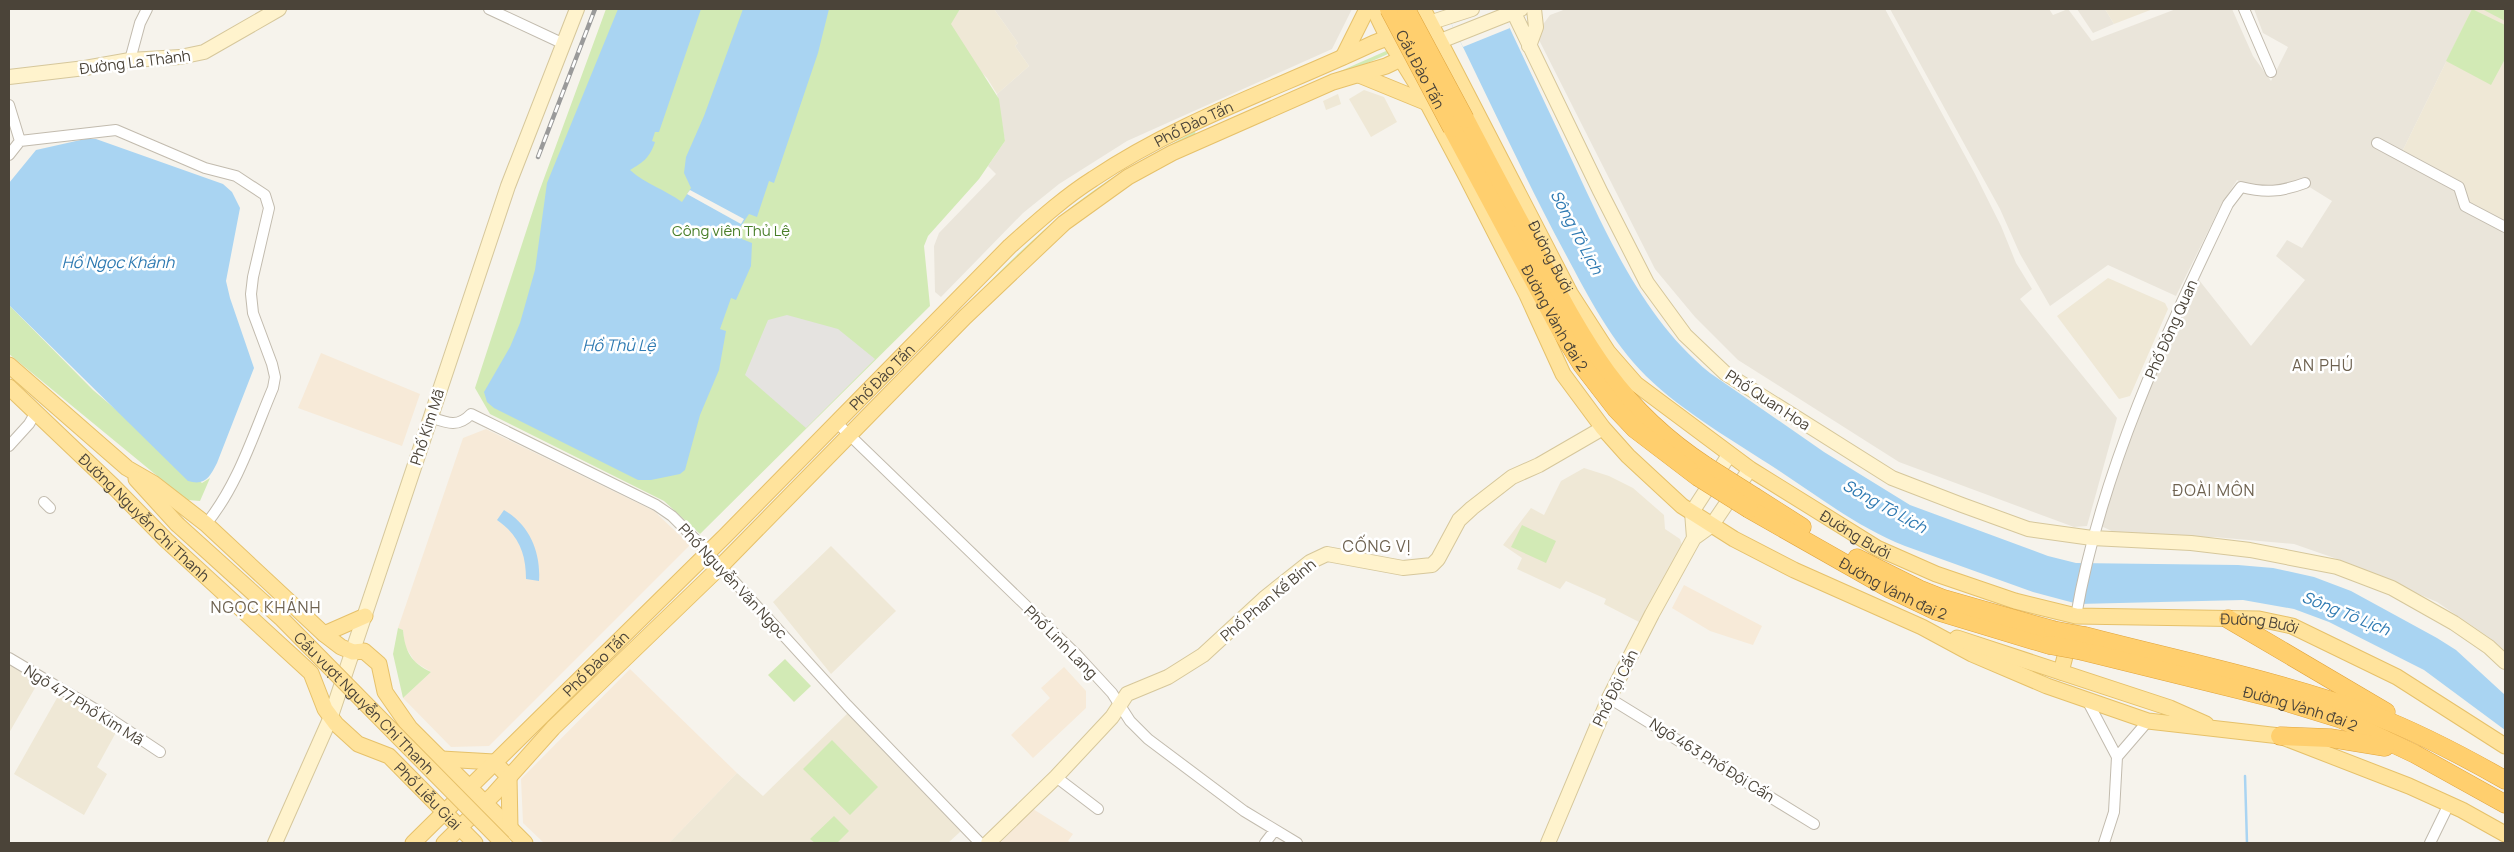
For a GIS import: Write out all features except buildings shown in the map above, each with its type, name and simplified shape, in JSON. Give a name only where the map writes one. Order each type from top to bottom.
[{"type":"highway","name":"Cầu Đào Tấn","points":[[1389,9],[1459,123]]},
{"type":"highway","name":"Cầu Đào Tấn","points":[[1406,9],[1459,123]]},
{"type":"highway","name":"Đường Vành đai 2","points":[[1459,123],[1561,331],[1582,365],[1616,409],[1635,429],[1702,472],[1881,584],[1936,611],[2311,694],[2374,716],[2438,743],[2505,780]]},
{"type":"highway","points":[[2228,619],[2438,743]]},
{"type":"highway","name":"Đường Vành đai 2","points":[[2084,644],[2341,719],[2415,754],[2505,804]]},
{"type":"highway","points":[[2280,736],[2358,742],[2415,754]]},
{"type":"main road","name":"Đường La Thành","points":[[9,77],[85,68],[130,60],[180,58],[204,52],[279,9]]},
{"type":"main road","name":"Phố Kim Mã","points":[[275,843],[330,719],[508,186],[577,9]]},
{"type":"main road","points":[[1344,57],[1367,9]]},
{"type":"main road","points":[[1374,9],[1388,38],[1464,172],[1527,296],[1555,361],[1576,393],[1603,428],[1657,484],[1692,512],[1794,570],[1922,627],[1972,654],[2088,702],[2148,720],[2280,736],[2367,768],[2449,804],[2505,834]]},
{"type":"main road","name":"Đường Bưởi","points":[[1423,9],[1438,42],[1570,293],[1608,352],[1636,384],[1750,469],[1864,541],[1899,558],[2015,602],[2077,610],[2228,619],[2259,619],[2292,626],[2397,676],[2505,746]]},
{"type":"main road","points":[[1430,23],[1472,9]]},
{"type":"main road","points":[[1529,46],[1536,27],[1534,9]]},
{"type":"main road","points":[[1438,42],[1513,11]]},
{"type":"main road","name":"Phố Quan Hoa","points":[[1513,11],[1647,283],[1685,334],[1725,373],[1892,478],[2028,529],[2092,538],[2211,545],[2299,558],[2337,567],[2392,588],[2454,623],[2489,647],[2505,662]]},
{"type":"main road","name":"Phố Đào Tấn","points":[[413,843],[837,423],[1010,246],[1050,212],[1092,179],[1135,153],[1344,57],[1430,23]]},
{"type":"main road","name":"Phố Đào Tấn","points":[[447,841],[485,803],[553,728],[721,566],[848,434],[993,290],[1064,223],[1128,177],[1200,139],[1325,85],[1359,75],[1438,42]]},
{"type":"main road","points":[[1423,98],[1426,80],[1435,74],[1455,74]]},
{"type":"main road","points":[[1359,75],[1423,98]]},
{"type":"main road","points":[[1195,124],[1200,139]]},
{"type":"main road","name":"Đường Nguyễn Chí Thanh","points":[[9,365],[127,468],[153,483],[206,524],[324,634],[341,647],[353,652]]},
{"type":"main road","name":"Đường Nguyễn Chí Thanh","points":[[9,387],[113,486],[166,540],[311,673],[330,719]]},
{"type":"main road","name":"Phố Phan Kế Bính","points":[[988,843],[1056,777],[1112,717],[1131,692],[1168,676],[1202,656],[1292,575],[1319,557],[1327,554],[1403,568],[1432,565],[1438,559],[1459,520],[1472,508],[1512,477],[1539,465],[1603,428]]},
{"type":"main road","points":[[1694,538],[1692,512],[1729,454]]},
{"type":"main road","name":"Cầu vượt Nguyễn Chí Thanh","points":[[127,468],[177,524],[282,619],[504,843]]},
{"type":"main road","name":"Phố Đội Cấn","points":[[1548,843],[1610,698],[1694,538],[1712,525],[1750,469]]},
{"type":"main road","name":"Cầu vượt Nguyễn Chí Thanh","points":[[113,486],[177,524]]},
{"type":"main road","points":[[651,607],[664,620]]},
{"type":"main road","points":[[2061,672],[2077,610]]},
{"type":"main road","points":[[324,634],[365,616]]},
{"type":"main road","points":[[290,652],[307,650],[313,634],[311,622]]},
{"type":"main road","points":[[1922,627],[2194,717],[2214,729]]},
{"type":"main road","points":[[353,652],[364,651],[379,664],[385,692],[410,728],[525,843]]},
{"type":"main road","name":"Phố Liễu Giai","points":[[330,719],[356,743],[389,756],[475,843]]},
{"type":"main road","points":[[389,756],[393,738],[398,731],[410,728]]},
{"type":"main road","points":[[442,759],[494,762],[509,777],[510,828]]},
{"type":"main road","points":[[434,822],[447,841]]},
{"type":"street","points":[[130,60],[140,23],[147,9]]},
{"type":"street","points":[[489,9],[564,44]]},
{"type":"street","points":[[2244,9],[2271,72]]},
{"type":"street","points":[[9,104],[20,141]]},
{"type":"street","points":[[9,155],[20,141],[116,130],[205,168],[236,176],[264,195],[269,208],[253,277],[251,294],[254,313],[273,370],[273,388],[226,498],[206,524]]},
{"type":"street","points":[[2377,143],[2459,187],[2465,206],[2505,227]]},
{"type":"street","name":"Phố Đông Quan","points":[[2092,538],[2129,426],[2228,204],[2241,187],[2263,192],[2284,191],[2305,183]]},
{"type":"street","points":[[10,444],[29,424],[36,412]]},
{"type":"street","name":"Phố Nguyễn Văn Ngọc","points":[[430,417],[454,425],[464,422],[471,414],[656,505],[672,516],[721,566],[847,705],[980,843]]},
{"type":"street","name":"Phố Linh Lang","points":[[837,423],[1049,628],[1121,703],[1130,721],[1148,739],[1244,812],[1297,843]]},
{"type":"street","points":[[2077,610],[2085,563],[2092,538]]},
{"type":"street","name":"Ngõ 477 Phố Kim Mã","points":[[9,658],[100,712],[160,752]]},
{"type":"street","name":"Ngõ 463 Phố Đội Cấn","points":[[1610,698],[1814,824]]},
{"type":"street","points":[[2088,702],[2117,757],[2114,812],[2104,843]]},
{"type":"street","points":[[2117,757],[2148,720]]},
{"type":"street","points":[[1056,777],[1098,809]]},
{"type":"street","points":[[2430,843],[2449,804]]},
{"type":"street","points":[[1265,843],[1276,830]]},
{"type":"shaded area","points":[[960,9],[994,9],[1018,43],[1015,46],[1029,66],[997,94],[987,78],[978,69],[950,24]]},
{"type":"shaded area","points":[[994,9],[1352,9],[1332,49],[1127,141],[1059,184],[1023,213],[941,297],[935,292],[934,246],[939,233],[996,174],[988,166],[1005,141],[997,94],[1029,66],[1015,46],[1018,43]]},
{"type":"shaded area","points":[[1566,9],[1885,9],[1975,174],[2001,226],[2016,263],[2032,289],[2020,299],[2117,418],[2087,526],[2074,527],[1899,462],[1738,360],[1695,317],[1655,269],[1536,34],[1550,15]]},
{"type":"shaded area","points":[[1890,9],[2049,9],[2053,15],[2068,9],[2092,41],[2176,9],[2232,9],[2253,56],[2271,81],[2288,47],[2263,33],[2254,9],[2472,9],[2402,152],[2455,190],[2458,203],[2505,229],[2505,651],[2490,638],[2437,602],[2340,560],[2294,544],[2214,537],[2122,536],[2097,524],[2132,420],[2199,280],[2251,346],[2305,280],[2276,256],[2287,240],[2302,248],[2332,201],[2303,183],[2251,188],[2237,180],[2219,209],[2176,296],[2108,265],[2050,306],[2020,254],[2000,209]]},
{"type":"shaded area","points":[[2077,9],[2105,9],[2114,24],[2093,33]]},
{"type":"shaded area","points":[[2105,9],[2153,9],[2114,24]]},
{"type":"shaded area","points":[[2472,9],[2505,9],[2505,224],[2471,206],[2464,195],[2402,152]]},
{"type":"shaded area","points":[[1364,90],[1384,97],[1397,122],[1371,137],[1349,99]]},
{"type":"shaded area","points":[[1338,94],[1341,104],[1326,110],[1323,101]]},
{"type":"shaded area","points":[[2108,278],[2165,303],[2168,309],[2130,396],[2119,399],[2057,316]]},
{"type":"shaded area","points":[[787,315],[838,329],[875,359],[806,428],[745,375],[768,320]]},
{"type":"shaded area","points":[[321,353],[420,394],[402,446],[298,408]]},
{"type":"shaded area","points":[[486,429],[654,511],[690,545],[489,746],[451,747],[403,698],[431,672],[415,662],[405,646],[403,630],[398,628],[463,438]]},
{"type":"shaded area","points":[[1584,468],[1609,476],[1633,488],[1664,515],[1665,529],[1680,539],[1682,545],[1639,622],[1604,604],[1606,599],[1566,581],[1560,589],[1517,569],[1522,558],[1503,545],[1531,508],[1544,515],[1561,481]]},
{"type":"shaded area","points":[[831,546],[896,611],[831,674],[773,602]]},
{"type":"shaded area","points":[[1684,585],[1762,626],[1753,645],[1710,631],[1672,608]]},
{"type":"shaded area","points":[[9,663],[39,681],[9,733]]},
{"type":"shaded area","points":[[1064,667],[1086,691],[1086,708],[1033,758],[1011,735],[1050,698],[1041,688]]},
{"type":"shaded area","points":[[630,669],[737,773],[669,843],[544,843],[523,823],[521,779]]},
{"type":"shaded area","points":[[63,697],[119,727],[97,767],[107,774],[84,815],[14,774],[57,698]]},
{"type":"shaded area","points":[[849,712],[961,831],[948,843],[669,843],[737,773],[763,796]]},
{"type":"shaded area","points":[[1033,809],[1073,834],[1068,841],[1072,843],[1000,843]]},
{"type":"green space","name":"Công viên Thủ Lệ","points":[[606,9],[960,9],[951,24],[999,99],[1005,141],[979,179],[928,236],[924,246],[930,306],[700,534],[664,501],[490,414],[475,388],[539,192]]},
{"type":"green space","points":[[2472,9],[2505,25],[2505,59],[2491,85],[2446,61]]},
{"type":"green space","points":[[2482,9],[2505,9],[2505,21]]},
{"type":"green space","points":[[1386,51],[1389,52],[1388,54],[1221,128],[1220,124]]},
{"type":"green space","points":[[1195,131],[1196,137],[1152,160],[965,307],[1028,245],[1078,202],[1120,173]]},
{"type":"green space","points":[[9,305],[93,390],[202,483],[210,478],[200,501],[188,500],[178,493],[9,354]]},
{"type":"green space","points":[[1522,525],[1556,541],[1546,563],[1511,547]]},
{"type":"green space","points":[[398,628],[403,630],[405,644],[410,656],[418,665],[431,672],[403,698],[393,654]]},
{"type":"green space","points":[[785,659],[811,686],[794,702],[768,675]]},
{"type":"green space","points":[[832,740],[878,787],[850,815],[803,769]]},
{"type":"green space","points":[[834,816],[849,831],[837,843],[815,843],[810,839]]},
{"type":"water","name":"Hồ Thủ Lệ","points":[[618,9],[701,9],[659,132],[655,132],[652,141],[655,142],[651,152],[646,159],[630,170],[643,180],[682,202],[691,188],[684,173],[686,157],[704,116],[743,9],[829,9],[818,53],[774,183],[769,181],[757,217],[749,214],[739,229],[742,239],[752,243],[751,266],[736,300],[731,298],[720,329],[726,331],[719,370],[700,415],[685,470],[680,474],[651,480],[638,480],[494,408],[487,402],[484,392],[510,347],[520,323],[535,270],[547,183]]},
{"type":"water","name":"Sông Tô Lịch","points":[[1444,9],[1501,9],[1597,213],[1645,300],[1686,351],[1710,373],[1824,452],[1910,505],[2048,556],[2076,563],[2238,565],[2273,568],[2314,577],[2351,591],[2456,650],[2505,695],[2505,730],[2424,670],[2329,622],[2294,609],[2243,600],[2078,604],[2033,592],[1905,546],[1855,521],[1710,426],[1676,402],[1646,376],[1622,348],[1601,318],[1549,223]]},
{"type":"water","name":"Hồ Ngọc Khánh","points":[[85,139],[96,139],[223,184],[232,192],[240,208],[226,281],[254,368],[217,463],[209,476],[203,481],[188,481],[9,305],[9,183],[36,150]]},
{"type":"water","points":[[504,510],[521,523],[532,541],[538,560],[539,581],[526,579],[525,561],[520,546],[511,532],[497,520]]},
{"type":"pier","points":[[1444,9],[1501,9],[1510,28],[1463,47]]},
{"type":"pier","points":[[690,190],[744,219],[741,224],[687,194]]},
{"type":"waterway","points":[[2245,776],[2247,843]]},
{"type":"railway","points":[[538,157],[595,9]]},
{"type":"district","name":"AN PHÚ","points":[[2323,365]]},
{"type":"district","name":"ĐOÀI MÔN","points":[[2214,490]]},
{"type":"district","name":"CỐNG VỊ","points":[[1377,546]]},
{"type":"district","name":"NGỌC KHÁNH","points":[[266,607]]}]
